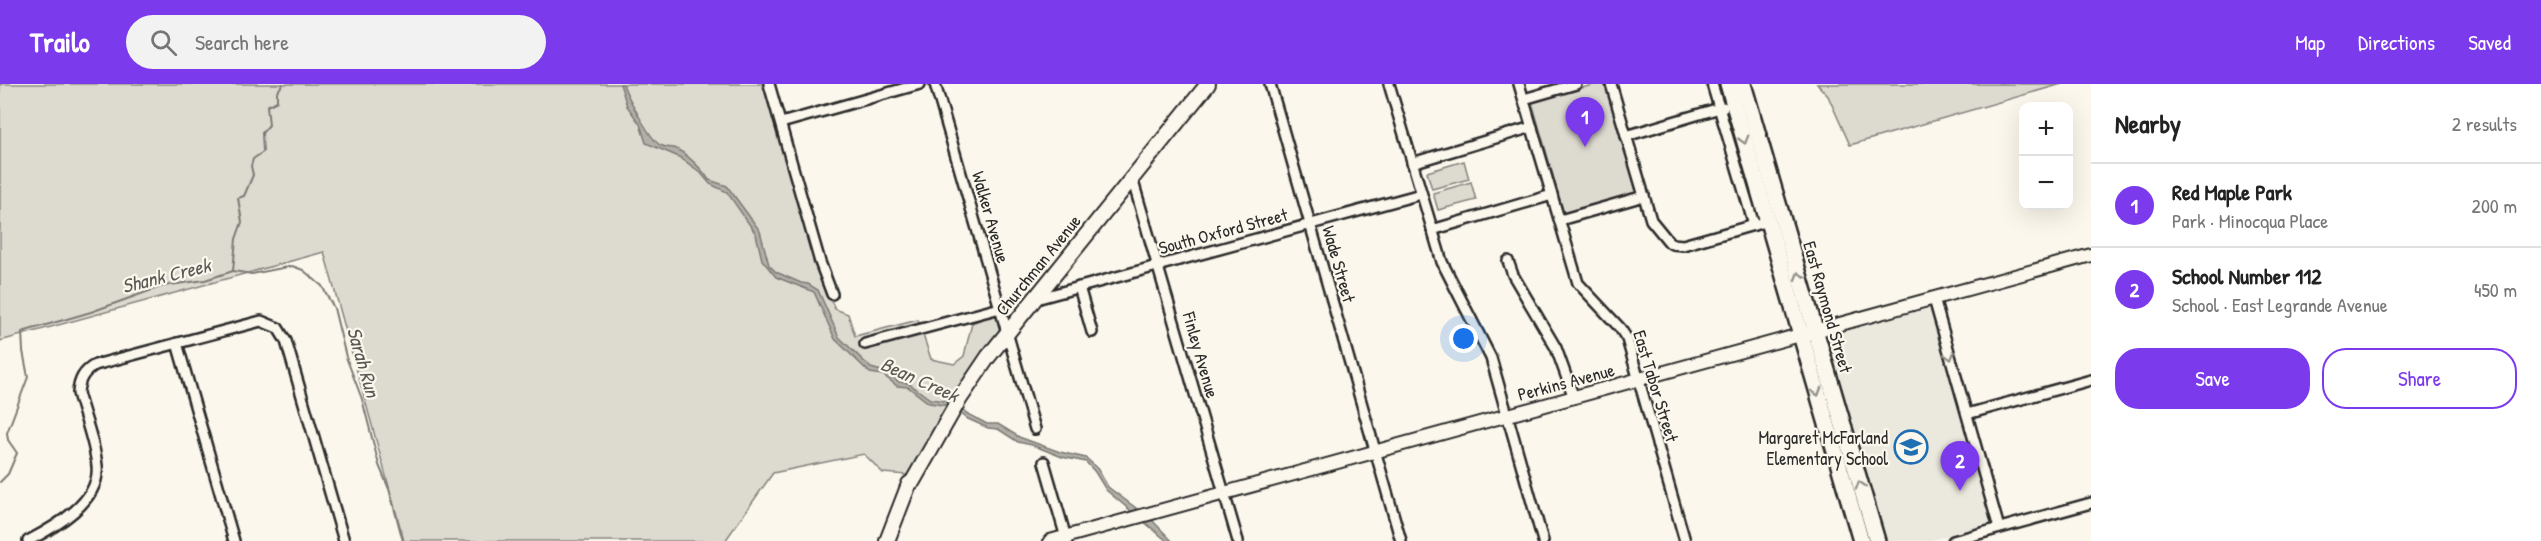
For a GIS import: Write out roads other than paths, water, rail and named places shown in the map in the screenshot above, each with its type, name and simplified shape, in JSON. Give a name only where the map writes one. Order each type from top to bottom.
[{"type":"main road","name":"Churchman Avenue","points":[[888,541],[906,490],[959,400],[1033,300],[1208,84]]},
{"type":"main road","name":"East Raymond Street","points":[[1728,84],[1877,541]]},
{"type":"main road","name":"East Raymond Street","points":[[1743,84],[1734,104],[1761,223],[1808,334],[1861,541]]},
{"type":"main road","name":"Churchman Avenue","points":[[897,541],[913,481]]},
{"type":"street","points":[[769,84],[820,262],[832,294]]},
{"type":"street","points":[[781,123],[920,84]]},
{"type":"street","name":"Walker Avenue","points":[[935,84],[1035,429]]},
{"type":"street","name":"Wade Street","points":[[1270,84],[1401,541]]},
{"type":"street","points":[[1389,84],[1445,270],[1488,351],[1544,541]]},
{"type":"street","name":"East Tabor Street","points":[[1519,84],[1578,283],[1623,331],[1685,541]]},
{"type":"street","points":[[1524,99],[1576,84]]},
{"type":"street","points":[[1611,84],[1654,226],[1672,244],[1683,245],[1761,223]]},
{"type":"street","points":[[1712,84],[1734,104]]},
{"type":"street","points":[[1626,136],[1734,104]]},
{"type":"street","points":[[1412,163],[1532,127]]},
{"type":"street","name":"Finley Avenue","points":[[1132,178],[1238,541]]},
{"type":"street","name":"South Oxford Street","points":[[1033,300],[1421,194]]},
{"type":"street","points":[[1432,230],[1552,195]]},
{"type":"street","points":[[1560,220],[1644,196]]},
{"type":"street","name":"Perkins Avenue","points":[[1050,541],[1066,539],[1122,521],[1639,381],[2091,255]]},
{"type":"street","points":[[1508,261],[1513,275],[1556,348],[1574,398]]},
{"type":"street","points":[[1079,287],[1092,332]]},
{"type":"street","points":[[1934,299],[1999,528]]},
{"type":"street","points":[[866,344],[989,309],[1000,308]]},
{"type":"street","points":[[28,541],[69,514],[87,498],[94,487],[97,465],[78,393],[81,378],[95,365],[257,322],[267,322],[282,332],[286,341],[344,541]]},
{"type":"street","points":[[177,343],[234,541]]},
{"type":"street","points":[[1967,414],[2091,380]]},
{"type":"street","points":[[1044,462],[1066,539]]},
{"type":"street","points":[[1953,541],[2091,502]]},
{"type":"waterway","name":"Shank Creek","points":[[0,482],[8,474],[17,453],[8,440],[7,433],[28,377],[22,332],[91,312],[163,286],[205,280],[233,271],[236,239],[242,222],[238,198],[244,196],[253,175],[251,166],[253,159],[263,152],[262,133],[269,125],[267,106],[277,101],[277,92],[283,84]]},
{"type":"waterway","name":"Sarah Run","points":[[233,271],[252,274],[292,266],[303,270],[322,286],[334,308],[346,357],[362,399],[379,465],[389,489],[403,541]]},
{"type":"place","name":"Red Maple Park","points":[[1585,147]]},
{"type":"place","name":"Margaret McFarland Elementary School","points":[[1911,447]]},
{"type":"place","name":"School Number 112","points":[[1960,491]]},
{"type":"water label","name":"Bean Creek","points":[[920,379]]}]
